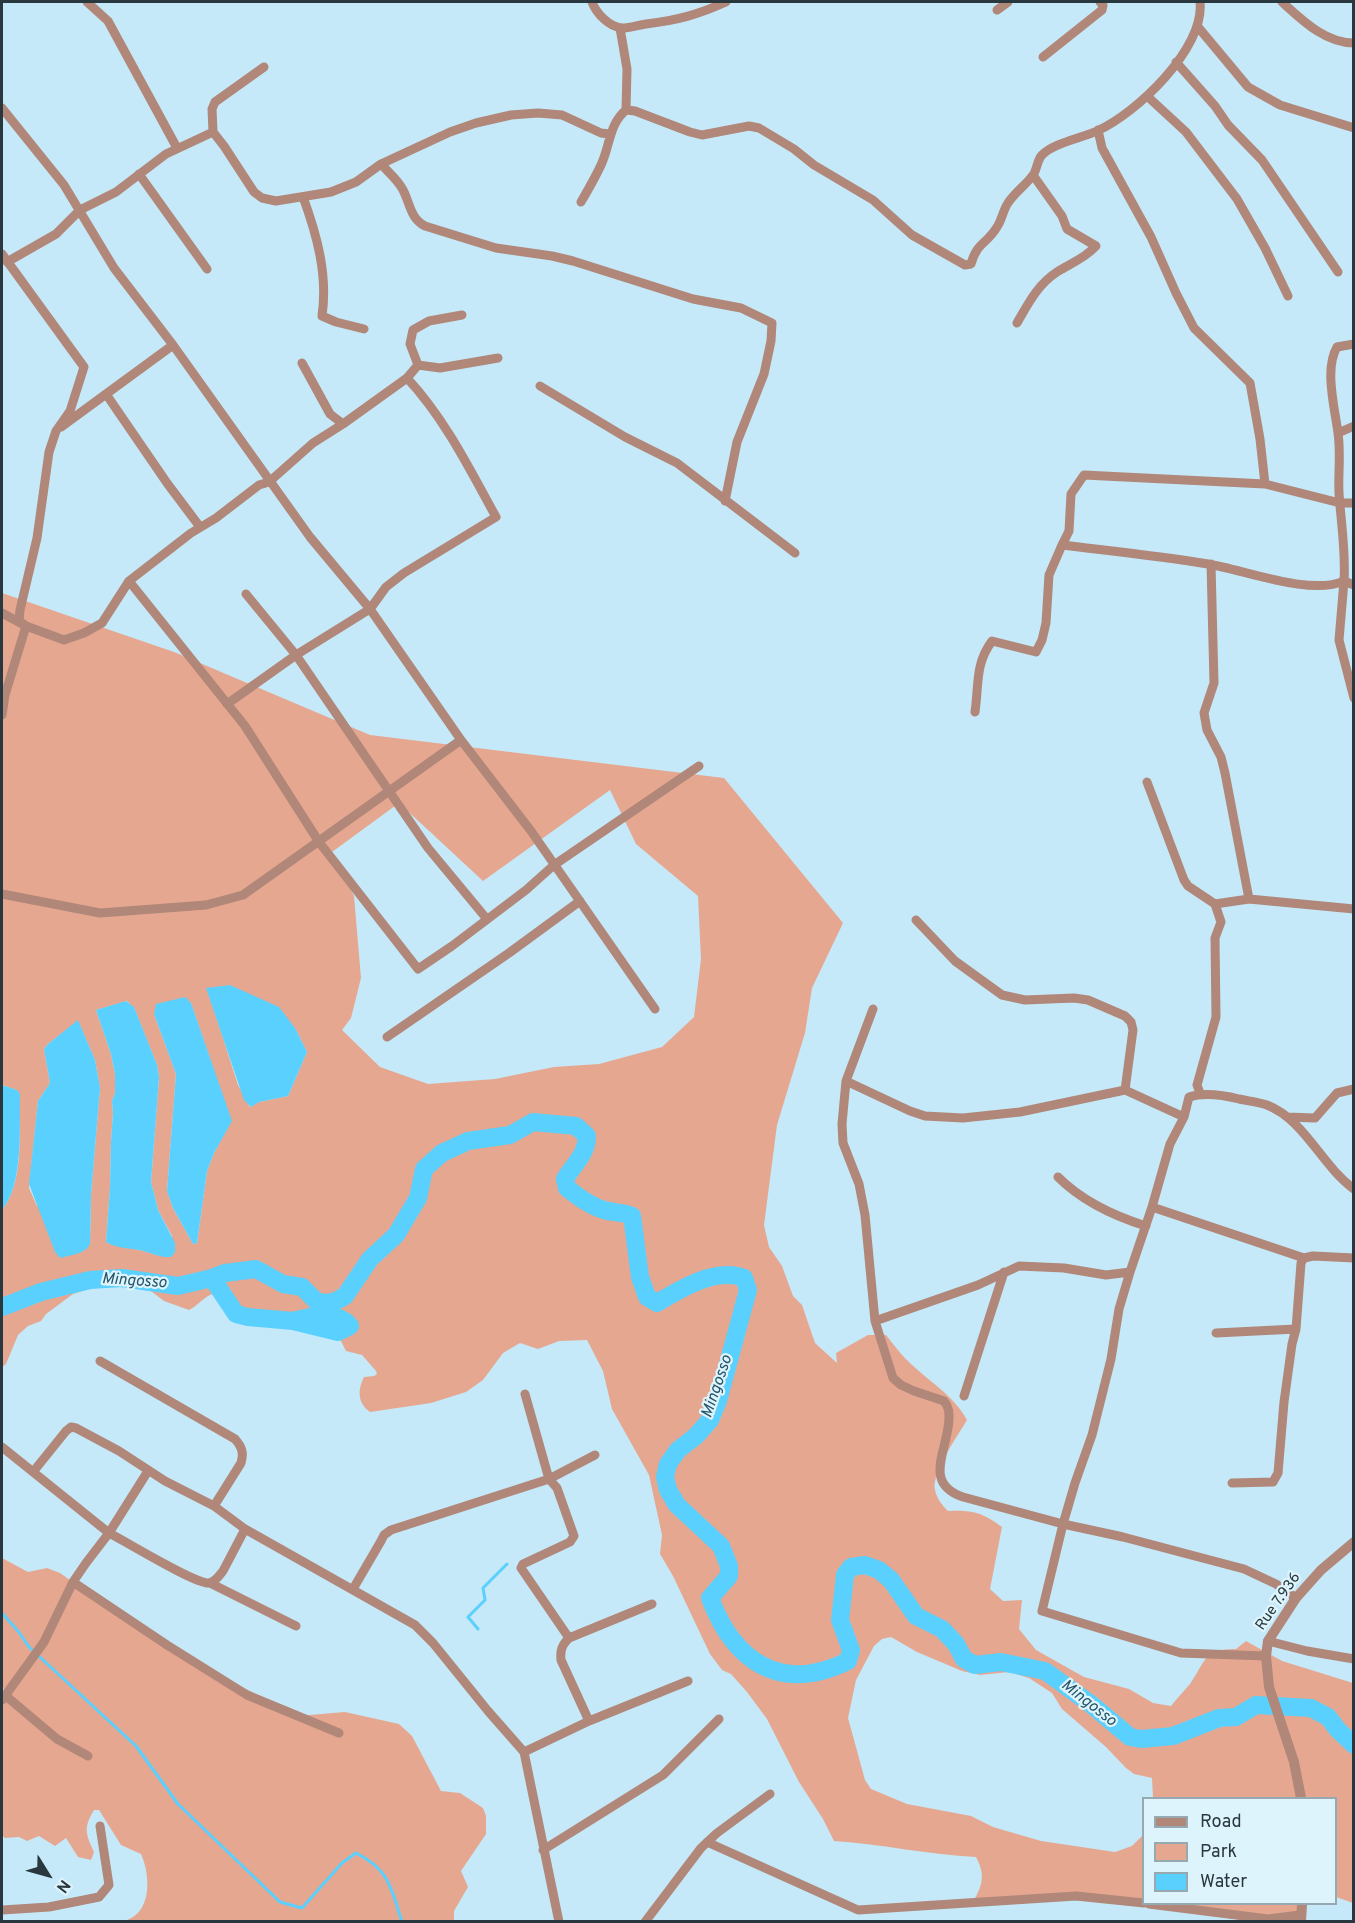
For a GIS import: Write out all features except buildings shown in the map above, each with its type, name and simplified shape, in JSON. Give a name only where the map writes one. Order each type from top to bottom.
[{"type":"street","points":[[87,2],[108,21],[177,148]]},
{"type":"street","points":[[592,2],[601,17],[620,28],[684,19],[726,2]]},
{"type":"street","points":[[997,10],[1008,2]]},
{"type":"street","points":[[1043,57],[1102,10],[1103,5],[1100,2]]},
{"type":"street","points":[[581,202],[602,164],[610,134],[619,116],[626,111],[635,111],[702,135],[749,126],[759,128],[794,149],[814,165],[873,200],[912,235],[965,265],[971,264],[974,251],[996,229],[1007,204],[1034,175],[1041,155],[1054,147],[1098,130],[1125,114],[1165,79],[1198,27],[1201,13],[1200,2]]},
{"type":"street","points":[[1282,2],[1327,37],[1353,43]]},
{"type":"street","points":[[1198,27],[1248,87],[1264,98],[1353,128]]},
{"type":"street","points":[[620,28],[627,69],[626,111]]},
{"type":"street","points":[[1176,62],[1215,106],[1228,125],[1262,160],[1338,272]]},
{"type":"street","points":[[264,67],[215,102],[212,109],[213,132],[254,192],[262,198],[276,201],[331,192],[356,182],[381,164],[450,132],[511,115],[538,113],[562,115],[610,134]]},
{"type":"street","points":[[1147,96],[1186,132],[1237,200],[1265,248],[1288,296]]},
{"type":"street","points":[[2,108],[64,185],[114,268],[173,345],[310,537],[370,609],[461,740],[531,831],[655,1009]]},
{"type":"street","points":[[1098,130],[1102,148],[1151,237],[1194,328],[1250,383],[1265,484]]},
{"type":"street","points":[[26,626],[20,621],[20,610],[37,538],[49,452],[56,431],[70,411],[84,367],[4,258],[56,234],[80,210],[116,192],[166,154],[213,132]]},
{"type":"street","points":[[381,164],[403,189],[412,215],[425,226],[496,248],[573,261],[693,300],[741,308],[772,323],[771,341],[764,374],[736,442],[725,501]]},
{"type":"street","points":[[139,174],[207,269]]},
{"type":"street","points":[[1017,323],[1041,285],[1056,272],[1085,258],[1096,246],[1067,229],[1053,201],[1034,175]]},
{"type":"street","points":[[303,197],[322,263],[325,298],[322,316],[364,329]]},
{"type":"street","points":[[418,365],[410,344],[413,330],[429,321],[462,315]]},
{"type":"street","points":[[1353,344],[1337,347],[1332,355],[1334,416],[1338,433],[1345,563],[1339,640],[1353,698]]},
{"type":"street","points":[[56,431],[173,345]]},
{"type":"street","points":[[418,365],[440,368],[498,358]]},
{"type":"street","points":[[302,363],[330,414],[343,424]]},
{"type":"street","points":[[2,613],[26,626],[64,640],[102,624],[129,581],[259,485],[269,482],[314,443],[407,378],[418,365]]},
{"type":"street","points":[[227,704],[296,655],[370,609],[386,587],[404,573],[496,517],[453,436],[424,396],[407,378]]},
{"type":"street","points":[[540,386],[625,437],[677,464],[795,552]]},
{"type":"street","points":[[106,394],[200,527]]},
{"type":"street","points":[[1338,433],[1353,426]]},
{"type":"street","points":[[975,712],[978,668],[992,640],[1036,652],[1042,640],[1049,575],[1069,531],[1071,494],[1084,475],[1265,484],[1353,503]]},
{"type":"street","points":[[1062,545],[1211,564],[1301,584],[1333,586],[1344,581],[1353,585]]},
{"type":"street","points":[[1211,564],[1214,683],[1204,713],[1207,730],[1221,756],[1249,899]]},
{"type":"street","points":[[129,581],[245,726],[319,842],[418,969],[526,890],[554,865],[669,784],[699,766]]},
{"type":"street","points":[[246,594],[296,655],[428,848],[486,918]]},
{"type":"street","points":[[2,715],[5,695],[26,626]]},
{"type":"street","points":[[2,894],[100,913],[206,905],[243,895],[461,740]]},
{"type":"street","points":[[1147,782],[1184,880],[1188,886],[1215,904],[1221,922],[1215,938],[1216,1017],[1197,1085],[1200,1094]]},
{"type":"street","points":[[1215,904],[1249,899],[1353,909]]},
{"type":"street","points":[[387,1037],[580,902]]},
{"type":"street","points":[[916,920],[955,961],[1002,995],[1025,1000],[1074,998],[1088,1000],[1125,1016],[1131,1022],[1133,1030],[1125,1090]]},
{"type":"street","points":[[873,1009],[846,1081],[842,1124],[843,1143],[859,1184],[865,1215],[875,1321],[893,1378],[901,1385],[936,1397],[948,1405],[949,1432],[939,1471],[942,1483],[951,1493],[957,1495],[1244,1569],[1270,1581],[1296,1598]]},
{"type":"street","points":[[846,1081],[910,1112],[925,1116],[963,1118],[1020,1112],[1125,1090],[1184,1117]]},
{"type":"street","points":[[1286,1117],[1315,1118],[1337,1093],[1353,1089]]},
{"type":"street","points":[[1266,1656],[1181,1653],[1042,1611],[1063,1524],[1092,1435],[1111,1359],[1119,1309],[1170,1144],[1184,1117],[1189,1097],[1200,1094],[1228,1096],[1266,1104],[1286,1117],[1303,1133],[1339,1179],[1353,1189]]},
{"type":"street","points":[[1058,1177],[1073,1192],[1124,1219],[1146,1226]]},
{"type":"street","points":[[1152,1207],[1304,1258],[1313,1256],[1353,1258]]},
{"type":"street","points":[[1232,1483],[1274,1482],[1278,1473],[1292,1344],[1296,1329],[1301,1263],[1304,1258]]},
{"type":"street","points":[[875,1321],[978,1285],[1019,1266],[1064,1268],[1106,1275],[1130,1272]]},
{"type":"street","points":[[964,1396],[1004,1272]]},
{"type":"street","points":[[1216,1333],[1296,1329]]},
{"type":"street","points":[[100,1361],[235,1439],[241,1446],[243,1455],[241,1463],[214,1506]]},
{"type":"street","points":[[525,1394],[549,1479],[557,1488],[574,1536],[573,1539],[523,1564],[521,1568],[569,1638]]},
{"type":"street","points":[[33,1472],[71,1427],[119,1451],[148,1471],[214,1506],[245,1528],[415,1625],[524,1752],[559,1922]]},
{"type":"street","points":[[2,1446],[109,1533],[171,1567],[210,1583],[296,1626]]},
{"type":"street","points":[[353,1589],[384,1535],[391,1530],[549,1479],[595,1455]]},
{"type":"street","points":[[88,1756],[57,1739],[4,1698],[53,1627],[73,1582],[109,1533],[148,1471]]},
{"type":"street","points":[[210,1583],[223,1571],[245,1528]]},
{"type":"street","name":"Rue 7.936","points":[[1301,1797],[1294,1762],[1269,1687],[1266,1656],[1268,1641],[1296,1598],[1321,1570],[1353,1542]]},
{"type":"street","points":[[73,1582],[247,1695],[339,1733]]},
{"type":"street","points":[[589,1721],[561,1660],[560,1652],[563,1644],[569,1638],[652,1604]]},
{"type":"street","points":[[1268,1641],[1307,1651],[1353,1658]]},
{"type":"street","points":[[524,1752],[589,1721],[688,1681]]},
{"type":"street","points":[[543,1850],[656,1780],[719,1719]]},
{"type":"street","points":[[645,1922],[707,1842],[770,1794]]},
{"type":"street","points":[[2,1910],[49,1907],[99,1898],[109,1885],[100,1826]]},
{"type":"street","points":[[707,1842],[858,1910],[1076,1896],[1142,1903]]},
{"type":"street","points":[[1157,1905],[1268,1919],[1300,1918]]},
{"type":"green space","points":[[2,593],[174,652],[370,735],[724,778],[843,923],[812,988],[805,1033],[777,1125],[764,1225],[769,1247],[782,1266],[793,1296],[802,1305],[815,1343],[837,1363],[836,1353],[868,1335],[886,1335],[908,1361],[949,1396],[962,1411],[967,1420],[941,1465],[935,1490],[940,1502],[948,1511],[976,1513],[1002,1527],[990,1589],[1003,1601],[1022,1600],[1019,1629],[1036,1650],[1084,1677],[1129,1689],[1153,1703],[1171,1706],[1211,1654],[1236,1649],[1246,1641],[1282,1661],[1353,1683],[1353,1903],[1337,1897],[1337,1797],[1153,1797],[1152,1778],[1134,1774],[1126,1768],[1106,1747],[1062,1709],[1052,1693],[1029,1678],[1009,1672],[980,1675],[962,1671],[917,1652],[891,1637],[882,1639],[874,1646],[856,1680],[848,1718],[865,1780],[871,1789],[907,1804],[971,1816],[993,1827],[1041,1841],[1115,1852],[1132,1846],[1142,1836],[1142,1905],[1307,1905],[1280,1922],[1249,1921],[1086,1899],[971,1906],[978,1893],[982,1877],[976,1857],[834,1841],[799,1782],[767,1719],[747,1692],[731,1674],[722,1670],[710,1654],[660,1554],[662,1535],[649,1475],[612,1409],[603,1371],[587,1340],[559,1341],[538,1349],[520,1343],[503,1353],[483,1380],[466,1392],[431,1403],[370,1412],[361,1401],[360,1387],[364,1377],[374,1376],[377,1374],[376,1371],[362,1355],[346,1351],[340,1339],[311,1330],[239,1320],[225,1308],[220,1296],[215,1293],[189,1310],[164,1301],[143,1285],[104,1284],[73,1294],[46,1314],[41,1321],[28,1326],[18,1335],[6,1364],[2,1367],[2,1210],[9,1198],[18,1169],[20,1136],[17,1090],[2,1085]],"holes":[[[610,790],[636,844],[698,896],[701,959],[694,1017],[662,1047],[599,1064],[554,1067],[495,1079],[428,1084],[380,1067],[342,1030],[351,1018],[361,978],[354,896],[332,852],[399,803],[483,881]],[[207,988],[295,1028],[307,1052],[288,1096],[259,1102],[250,1107],[238,1085]],[[127,1001],[134,1008],[157,1065],[159,1077],[151,1182],[158,1210],[172,1236],[168,1257],[106,1242],[115,1074],[111,1054],[96,1010]],[[191,1003],[231,1121],[207,1171],[197,1243],[193,1244],[173,1208],[167,1191],[176,1074],[154,1014]],[[78,1021],[95,1060],[100,1088],[91,1194],[90,1244],[37,1206],[29,1188],[38,1101],[50,1083],[44,1049]]]},
{"type":"green space","points":[[2,1558],[28,1572],[47,1568],[60,1573],[161,1645],[298,1716],[345,1712],[399,1724],[412,1736],[441,1791],[460,1793],[483,1808],[486,1816],[486,1834],[461,1871],[468,1887],[454,1911],[454,1921],[124,1921],[140,1911],[144,1903],[147,1883],[144,1863],[141,1854],[121,1845],[99,1810],[94,1810],[87,1826],[94,1852],[91,1860],[78,1857],[66,1838],[55,1846],[39,1836],[27,1841],[19,1837],[5,1838],[2,1835],[2,1696],[5,1691],[2,1687]]},
{"type":"water","points":[[230,985],[279,1007],[295,1028],[307,1052],[288,1096],[259,1102],[251,1107],[244,1100],[206,988]]},
{"type":"water","points":[[185,997],[191,1003],[232,1121],[207,1171],[197,1243],[193,1244],[173,1208],[167,1191],[176,1074],[154,1014],[156,1004]]},
{"type":"water","points":[[126,1001],[134,1007],[157,1065],[159,1077],[151,1182],[158,1210],[175,1243],[175,1252],[171,1257],[118,1247],[106,1242],[115,1074],[111,1054],[96,1010]]},
{"type":"water","points":[[78,1020],[95,1060],[100,1088],[91,1194],[90,1244],[81,1252],[60,1258],[55,1252],[29,1184],[38,1101],[50,1083],[44,1049]]},
{"type":"water","points":[[2,1085],[17,1090],[20,1094],[20,1139],[14,1185],[2,1210]]},
{"type":"waterway","name":"Mingosso","points":[[2,1307],[41,1292],[90,1280],[122,1278],[178,1286],[225,1273],[256,1269],[283,1284],[302,1287],[316,1301],[334,1302],[345,1296],[370,1259],[396,1235],[418,1198],[424,1169],[442,1153],[468,1141],[510,1135],[533,1122],[576,1126],[587,1136],[582,1154],[565,1179],[567,1188],[594,1206],[632,1216],[640,1277],[647,1297],[657,1303],[699,1281],[722,1275],[744,1278],[748,1290],[718,1401],[710,1420],[696,1436],[678,1450],[668,1464],[665,1477],[668,1490],[677,1505],[721,1546],[729,1566],[729,1576],[710,1598],[732,1639],[747,1655],[763,1666],[781,1672],[802,1674],[824,1670],[848,1661],[851,1650],[840,1620],[845,1575],[851,1567],[865,1565],[879,1570],[891,1580],[916,1616],[942,1629],[956,1644],[964,1659],[975,1665],[1001,1662],[1045,1671],[1092,1705],[1130,1737],[1141,1739],[1173,1736],[1219,1718],[1236,1717],[1256,1705],[1311,1708],[1328,1717],[1354,1745]]},
{"type":"waterway","points":[[212,1278],[236,1314],[293,1321],[338,1332],[350,1326],[345,1321],[331,1316],[307,1317],[293,1321]]},
{"type":"waterway","points":[[478,1629],[468,1617],[485,1600],[483,1588],[507,1564]]},
{"type":"waterway","points":[[2,1613],[29,1647],[136,1746],[178,1804],[280,1902],[302,1908],[342,1863],[356,1853],[383,1873],[392,1890],[402,1922]]}]
